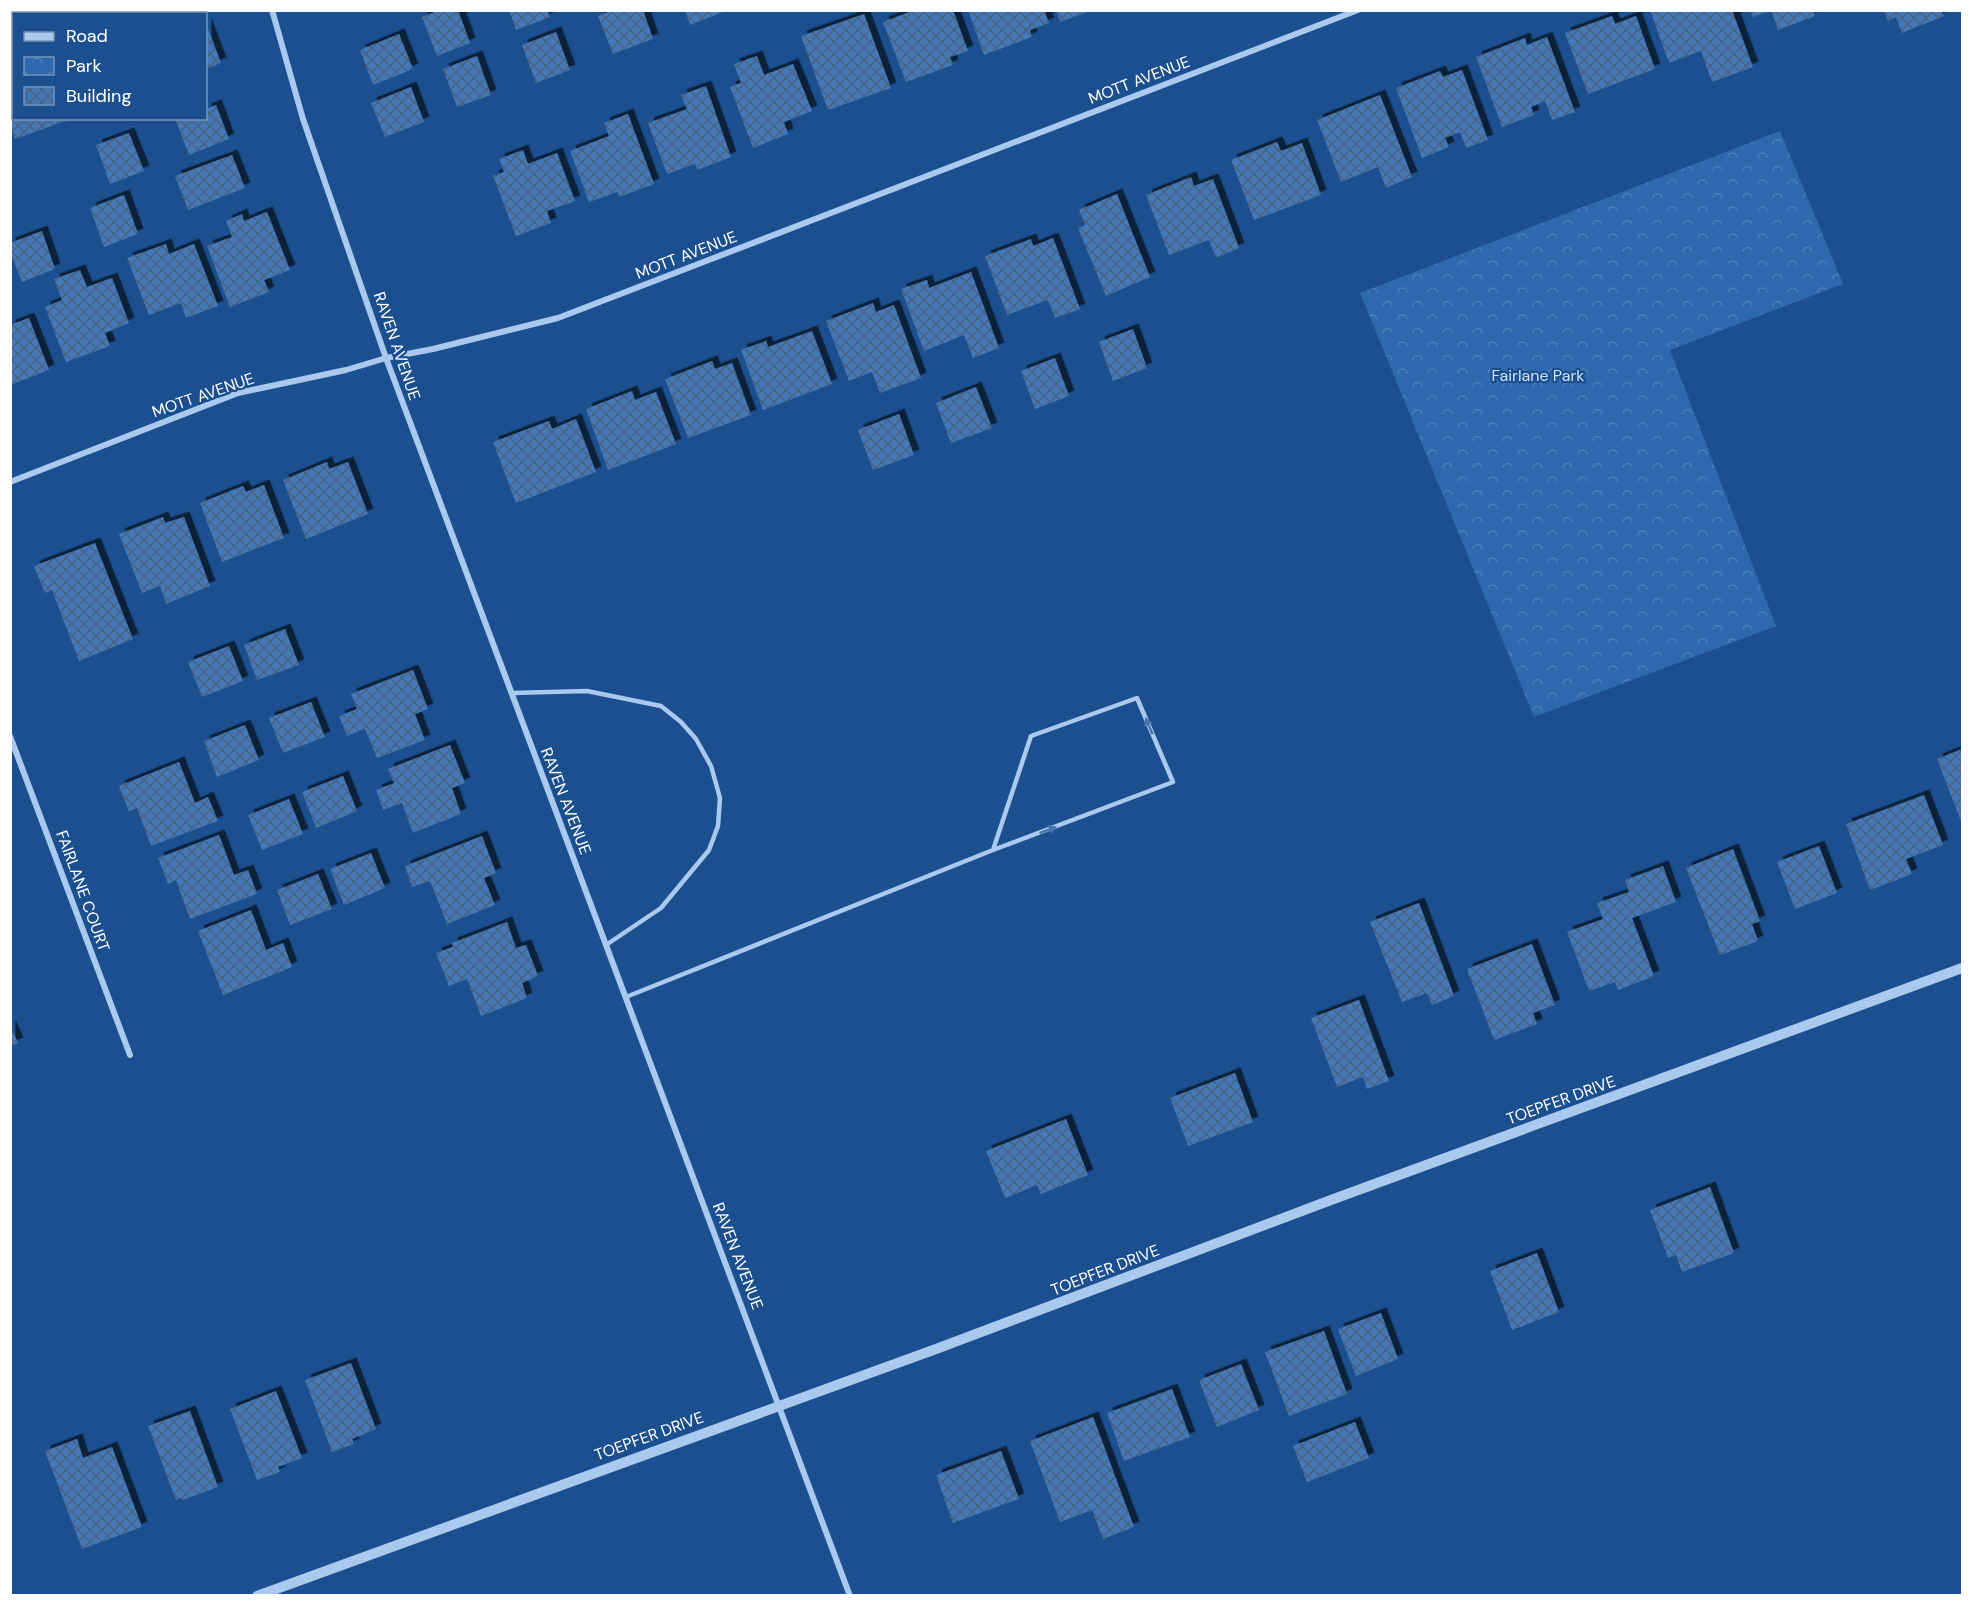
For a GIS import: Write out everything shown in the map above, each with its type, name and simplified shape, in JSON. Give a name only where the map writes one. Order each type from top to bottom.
[{"type":"street","name":"RAVEN AVENUE","points":[[272,10],[303,119],[386,358],[850,1596]]},
{"type":"street","name":"MOTT AVENUE","points":[[10,482],[238,393],[346,370],[386,358],[444,347],[558,318],[1358,10]]},
{"type":"street","name":"FAIRLANE COURT","points":[[10,736],[130,1056]]},
{"type":"street","name":"TOEPFER DRIVE","points":[[257,1596],[936,1349],[1332,1200],[1962,968]]},
{"type":"lane","points":[[512,693],[587,691],[661,706],[681,722],[696,739],[711,766],[720,798],[718,826],[709,850],[661,908],[606,945]]},
{"type":"lane","points":[[626,998],[993,850],[1173,782],[1137,698],[1031,736],[993,850]]},
{"type":"green space","name":"Fairlane Park","points":[[1780,131],[1843,284],[1670,350],[1776,626],[1534,717],[1360,293]]},
{"type":"building","points":[[440,10],[458,10],[470,43],[437,56],[422,17]]},
{"type":"building","points":[[509,10],[547,10],[550,17],[516,30]]},
{"type":"building","points":[[613,10],[643,10],[653,39],[613,54],[598,16]]},
{"type":"building","points":[[685,10],[723,10],[723,12],[690,25]]},
{"type":"building","points":[[915,10],[953,10],[968,51],[950,57],[953,65],[906,82],[883,22]]},
{"type":"building","points":[[968,10],[1044,10],[1049,23],[1030,30],[1032,37],[984,55]]},
{"type":"building","points":[[1056,10],[1090,10],[1090,11],[1060,22]]},
{"type":"building","points":[[1650,10],[1732,10],[1753,67],[1712,82],[1701,51],[1669,63]]},
{"type":"building","points":[[1750,10],[1770,10],[1770,11],[1753,17]]},
{"type":"building","points":[[1771,10],[1813,10],[1815,16],[1778,30]]},
{"type":"building","points":[[1884,10],[1941,10],[1944,16],[1902,33],[1896,17],[1888,21]]},
{"type":"building","points":[[864,14],[891,88],[828,110],[801,36]]},
{"type":"building","points":[[1612,16],[1615,24],[1636,16],[1655,69],[1588,94],[1565,33]]},
{"type":"building","points":[[207,26],[221,63],[207,69]]},
{"type":"building","points":[[556,32],[570,70],[536,83],[522,45]]},
{"type":"building","points":[[399,34],[413,69],[373,85],[360,50]]},
{"type":"building","points":[[1547,37],[1575,112],[1552,120],[1545,101],[1531,107],[1534,115],[1502,127],[1476,57],[1525,38],[1527,45]]},
{"type":"building","points":[[477,56],[491,95],[457,107],[443,69]]},
{"type":"building","points":[[757,56],[764,75],[793,64],[812,111],[784,122],[788,134],[753,148],[730,87],[741,83],[734,64]]},
{"type":"building","points":[[1462,70],[1488,140],[1466,148],[1460,132],[1445,138],[1449,147],[1422,158],[1396,88],[1440,71],[1443,77]]},
{"type":"building","points":[[12,84],[12,120],[68,120],[15,139],[10,126],[10,85]]},
{"type":"building","points":[[706,86],[731,157],[697,170],[695,164],[667,174],[648,123],[687,109],[681,95]]},
{"type":"building","points":[[411,87],[424,122],[385,137],[371,103]]},
{"type":"building","points":[[1380,95],[1412,177],[1386,188],[1378,167],[1341,182],[1317,120]]},
{"type":"building","points":[[216,105],[229,139],[189,155],[176,121],[207,120],[207,109]]},
{"type":"building","points":[[628,114],[654,184],[619,197],[618,192],[589,202],[570,151],[609,136],[604,123]]},
{"type":"building","points":[[129,133],[144,171],[110,184],[96,145]]},
{"type":"building","points":[[1277,142],[1281,151],[1302,143],[1321,195],[1254,220],[1231,160]]},
{"type":"building","points":[[523,150],[528,164],[557,153],[575,201],[547,211],[551,223],[516,236],[493,176],[504,172],[499,159]]},
{"type":"building","points":[[232,155],[245,188],[188,210],[175,176]]},
{"type":"building","points":[[1191,177],[1194,186],[1213,179],[1239,248],[1216,258],[1209,240],[1169,255],[1146,195]]},
{"type":"building","points":[[1117,194],[1150,277],[1106,296],[1078,228],[1085,225],[1079,210]]},
{"type":"building","points":[[124,195],[138,234],[104,247],[90,208]]},
{"type":"building","points":[[267,212],[290,270],[264,280],[269,292],[230,307],[207,246],[232,237],[226,221],[242,214],[244,221]]},
{"type":"building","points":[[42,231],[55,269],[22,282],[10,252],[10,243]]},
{"type":"building","points":[[1053,238],[1080,309],[1055,318],[1048,300],[1007,315],[985,256],[1031,239],[1033,246]]},
{"type":"building","points":[[166,244],[169,254],[194,244],[218,306],[186,318],[181,303],[149,315],[127,258]]},
{"type":"building","points":[[80,270],[87,287],[112,278],[129,323],[105,333],[110,346],[66,362],[45,307],[62,300],[54,279]]},
{"type":"building","points":[[971,272],[999,348],[973,358],[964,335],[924,351],[901,289],[927,280],[929,288]]},
{"type":"building","points":[[873,303],[876,312],[894,305],[921,378],[880,393],[872,372],[849,381],[826,321]]},
{"type":"building","points":[[29,318],[49,370],[10,385],[10,325]]},
{"type":"building","points":[[1133,329],[1147,368],[1113,381],[1099,342]]},
{"type":"building","points":[[812,331],[832,384],[763,410],[741,350],[766,341],[768,347]]},
{"type":"building","points":[[1055,358],[1069,396],[1035,409],[1021,371]]},
{"type":"building","points":[[712,361],[715,369],[732,363],[751,415],[688,438],[665,379]]},
{"type":"building","points":[[976,387],[992,428],[951,443],[936,403]]},
{"type":"building","points":[[632,391],[635,400],[656,392],[676,444],[608,470],[586,409]]},
{"type":"building","points":[[899,414],[914,455],[873,470],[858,430]]},
{"type":"building","points":[[576,419],[596,472],[516,503],[493,442],[549,421],[552,429]]},
{"type":"building","points":[[327,462],[329,469],[348,462],[368,514],[306,539],[283,480]]},
{"type":"building","points":[[264,485],[284,538],[222,562],[200,503],[243,486],[246,492]]},
{"type":"building","points":[[163,517],[165,523],[184,517],[210,586],[166,604],[160,586],[142,593],[119,534]]},
{"type":"building","points":[[95,543],[133,639],[79,661],[52,590],[45,593],[34,566]]},
{"type":"building","points":[[285,629],[299,665],[257,680],[244,645]]},
{"type":"building","points":[[229,646],[243,681],[202,697],[188,662]]},
{"type":"building","points":[[413,670],[428,709],[415,714],[425,740],[377,758],[365,729],[347,736],[339,716],[357,709],[351,694]]},
{"type":"building","points":[[311,702],[325,737],[283,753],[269,718]]},
{"type":"building","points":[[245,725],[259,760],[217,777],[204,741]]},
{"type":"building","points":[[450,745],[465,783],[452,788],[461,814],[413,833],[402,803],[383,810],[376,790],[394,783],[388,769]]},
{"type":"building","points":[[1962,749],[1962,824],[1937,759]]},
{"type":"building","points":[[179,762],[195,803],[208,797],[218,821],[151,846],[137,808],[129,811],[119,786]]},
{"type":"building","points":[[343,776],[357,811],[316,828],[302,792]]},
{"type":"building","points":[[1924,795],[1943,845],[1906,859],[1912,874],[1870,890],[1846,824]]},
{"type":"building","points":[[289,799],[303,834],[262,850],[248,815]]},
{"type":"building","points":[[219,835],[234,875],[248,870],[257,894],[190,919],[176,880],[168,884],[158,858]]},
{"type":"building","points":[[482,836],[496,873],[484,878],[495,905],[447,924],[430,881],[412,887],[405,866]]},
{"type":"building","points":[[1819,846],[1837,893],[1795,909],[1777,862]]},
{"type":"building","points":[[1733,849],[1760,921],[1752,924],[1758,941],[1720,955],[1686,868]]},
{"type":"building","points":[[371,853],[385,888],[344,905],[330,869]]},
{"type":"building","points":[[1663,866],[1676,902],[1632,918],[1654,976],[1618,990],[1615,982],[1589,991],[1567,932],[1603,919],[1597,903],[1629,892],[1625,880]]},
{"type":"building","points":[[318,874],[332,909],[290,925],[277,890]]},
{"type":"building","points":[[1419,903],[1454,996],[1432,1005],[1427,993],[1402,1002],[1370,922]]},
{"type":"building","points":[[251,910],[266,950],[283,943],[292,967],[223,995],[198,931]]},
{"type":"building","points":[[507,922],[516,948],[526,945],[538,976],[522,983],[527,998],[481,1016],[467,979],[449,986],[436,953],[453,947],[452,943]]},
{"type":"building","points":[[1532,944],[1555,1005],[1533,1013],[1537,1024],[1494,1040],[1467,969]]},
{"type":"building","points":[[1359,1000],[1389,1081],[1367,1089],[1363,1077],[1337,1087],[1311,1018]]},
{"type":"building","points":[[10,1025],[18,1043],[10,1046]]},
{"type":"building","points":[[1235,1073],[1253,1122],[1188,1146],[1170,1098]]},
{"type":"building","points":[[1066,1119],[1088,1175],[1041,1194],[1037,1185],[1005,1198],[986,1151]]},
{"type":"building","points":[[1710,1187],[1734,1253],[1682,1272],[1676,1255],[1668,1258],[1650,1210]]},
{"type":"building","points":[[1537,1253],[1559,1312],[1512,1330],[1490,1271]]},
{"type":"building","points":[[1381,1313],[1398,1359],[1356,1376],[1338,1329]]},
{"type":"building","points":[[1324,1331],[1347,1394],[1289,1416],[1265,1352]]},
{"type":"building","points":[[351,1363],[376,1429],[352,1439],[354,1444],[332,1452],[305,1380]]},
{"type":"building","points":[[1241,1364],[1259,1410],[1217,1427],[1199,1380]]},
{"type":"building","points":[[1172,1389],[1190,1437],[1124,1461],[1107,1413]]},
{"type":"building","points":[[276,1391],[302,1458],[278,1467],[280,1472],[257,1480],[230,1409]]},
{"type":"building","points":[[190,1411],[218,1487],[183,1500],[182,1498],[176,1500],[148,1426]]},
{"type":"building","points":[[1093,1417],[1134,1527],[1103,1539],[1092,1510],[1060,1522],[1030,1441]]},
{"type":"building","points":[[1355,1422],[1369,1458],[1307,1482],[1293,1446]]},
{"type":"building","points":[[77,1439],[83,1458],[112,1447],[142,1527],[82,1549],[45,1451]]},
{"type":"building","points":[[1001,1451],[1019,1499],[953,1523],[936,1475]]}]
